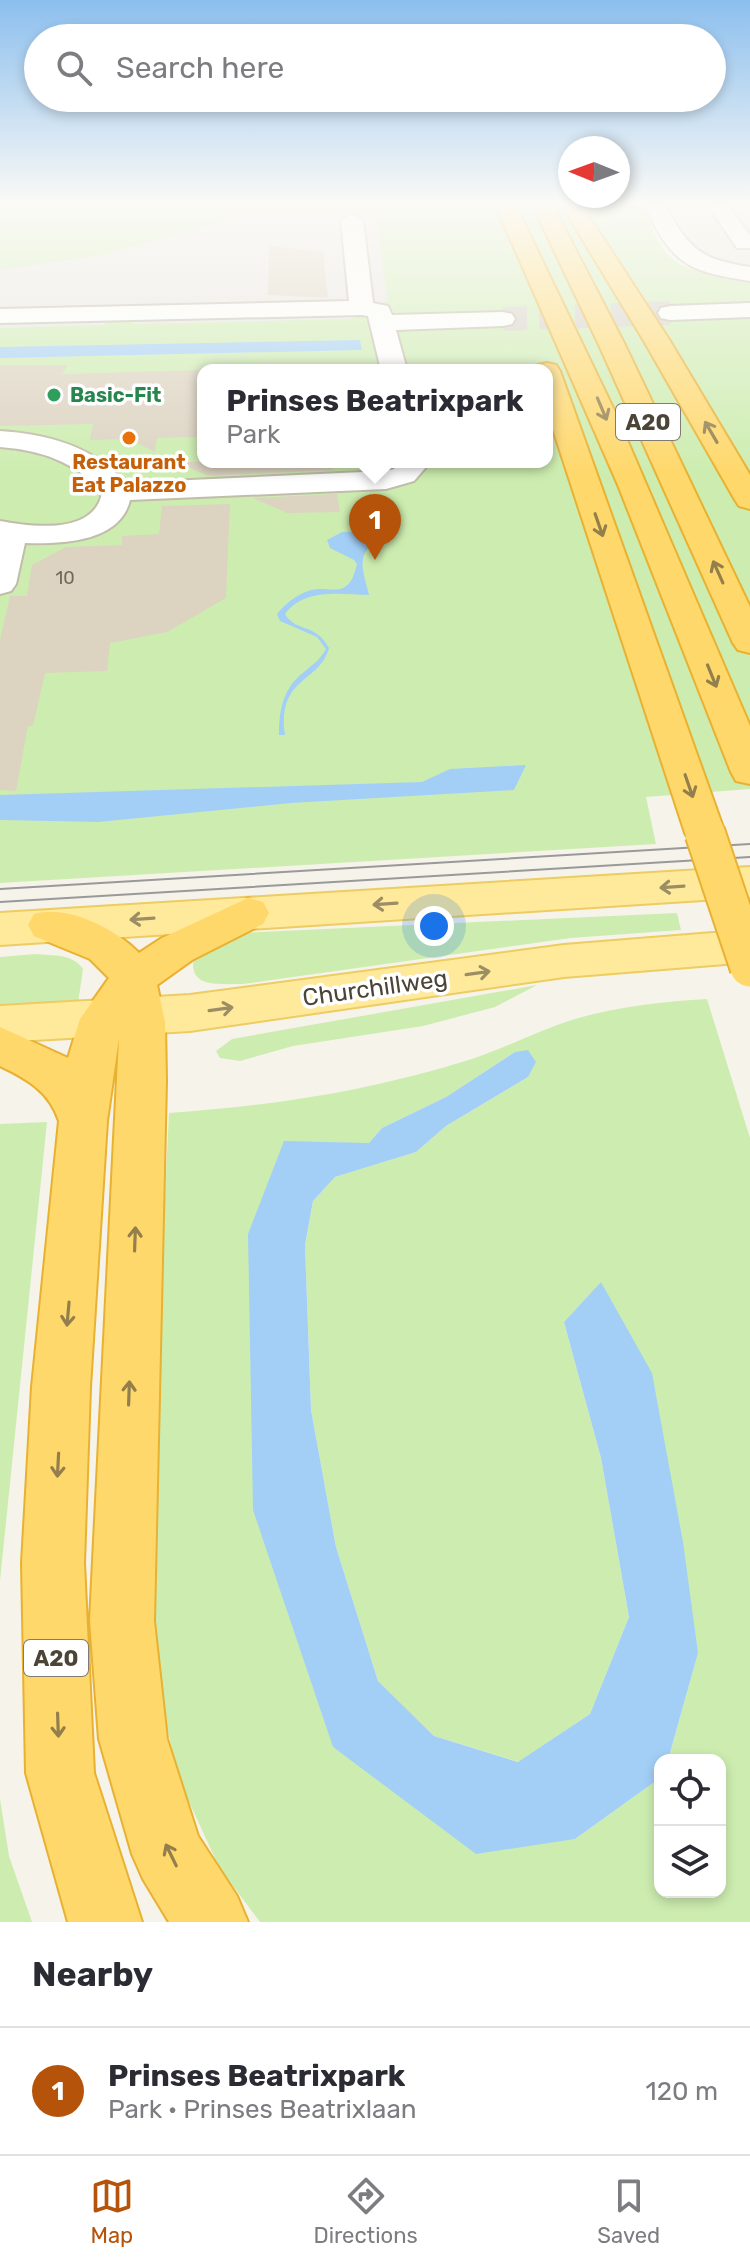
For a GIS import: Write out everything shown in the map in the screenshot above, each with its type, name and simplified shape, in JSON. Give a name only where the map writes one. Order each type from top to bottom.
[{"type":"highway","name":"A20","points":[[526,294],[529,308]]},
{"type":"highway","name":"A20","points":[[549,294],[660,544],[750,772]]},
{"type":"highway","name":"A20","points":[[587,294],[750,643]]},
{"type":"highway","points":[[625,294],[750,500]]},
{"type":"highway","points":[[553,389],[750,967]]},
{"type":"highway","points":[[127,1004],[177,949],[248,913]]},
{"type":"highway","points":[[49,925],[96,940],[123,963],[127,1004]]},
{"type":"highway","name":"A20","points":[[105,1922],[60,1773],[53,1563],[61,1387],[83,1121],[94,1043],[127,1004]]},
{"type":"highway","name":"A20","points":[[127,1004],[122,1621],[133,1739],[168,1854],[211,1922]]},
{"type":"highway","points":[[0,1045],[54,1070],[68,1085],[83,1121]]},
{"type":"main road","points":[[0,929],[750,882]]},
{"type":"main road","name":"Churchillweg","points":[[0,1024],[127,1004],[219,1010],[564,961],[750,946]]},
{"type":"street","points":[[360,294],[362,308]]},
{"type":"street","points":[[0,316],[362,308],[379,311],[393,364]]},
{"type":"street","points":[[670,313],[750,310]]},
{"type":"street","points":[[384,323],[503,319]]},
{"type":"street","points":[[0,439],[63,451],[108,479],[117,492],[112,511],[96,523],[71,532],[6,531],[0,584]]},
{"type":"street","points":[[117,492],[386,480],[409,469]]},
{"type":"shaded area","points":[[0,294],[387,294],[388,300],[351,319],[133,324],[133,319],[106,319],[105,325],[0,328]]},
{"type":"shaded area","points":[[725,294],[750,294],[750,328]]},
{"type":"green space","points":[[0,294],[750,294],[750,789],[646,797],[656,844],[0,883]]},
{"type":"green space","points":[[677,913],[681,930],[571,938],[243,984],[213,984],[198,978],[194,972],[195,951],[237,933]]},
{"type":"green space","points":[[35,954],[62,956],[79,964],[83,969],[78,1003],[0,1004],[0,957]]},
{"type":"green space","points":[[537,985],[495,1007],[423,1026],[293,1046],[240,1061],[220,1058],[216,1051],[232,1039]]},
{"type":"green space","points":[[707,999],[750,1138],[750,1922],[260,1922],[219,1867],[179,1780],[154,1669],[148,1548],[169,1113],[280,1102],[389,1082],[476,1057],[575,1019],[658,1003]],"holes":[[[515,1052],[528,1077],[446,1126],[416,1152],[335,1177],[313,1201],[305,1245],[311,1410],[336,1547],[378,1681],[434,1736],[519,1762],[590,1714],[629,1617],[601,1458],[564,1322],[601,1283],[698,1653],[670,1754],[726,1754],[726,1898],[654,1898],[654,1782],[575,1839],[333,1747],[248,1234],[369,1143],[382,1128],[446,1097]]]},
{"type":"green space","points":[[47,1122],[0,1581],[0,1124]]},
{"type":"green space","points":[[0,1799],[9,1856],[32,1922],[0,1922]]},
{"type":"water","points":[[360,340],[362,350],[0,358],[0,347]]},
{"type":"water","points":[[342,532],[369,533],[371,545],[363,562],[369,595],[312,596],[285,614],[295,624],[318,634],[329,648],[324,660],[293,691],[284,716],[285,735],[279,735],[281,708],[287,692],[326,649],[317,637],[280,621],[277,614],[291,600],[304,593],[316,589],[337,590],[348,584],[357,564],[330,548],[327,540]]},
{"type":"water","points":[[526,765],[514,790],[291,803],[98,822],[0,820],[0,795],[422,782],[450,769]]},
{"type":"water","points":[[528,1050],[536,1062],[528,1077],[446,1126],[416,1152],[335,1177],[313,1201],[305,1245],[311,1410],[336,1547],[378,1681],[434,1736],[518,1762],[590,1714],[629,1617],[601,1458],[564,1322],[601,1282],[652,1373],[683,1542],[698,1653],[670,1754],[654,1754],[654,1782],[575,1839],[476,1854],[333,1747],[253,1510],[248,1234],[284,1141],[369,1143],[382,1128],[446,1097],[515,1052]]},
{"type":"building","points":[[328,294],[328,298],[268,295]]},
{"type":"building","points":[[0,365],[68,365],[62,374],[197,370],[197,437],[157,438],[155,452],[129,439],[90,440],[93,424],[0,426]]},
{"type":"building","points":[[177,462],[197,462],[197,468],[333,470],[208,476]]},
{"type":"building","points":[[337,494],[340,512],[287,513],[253,498]]},
{"type":"building","points":[[230,504],[226,598],[167,632],[110,643],[107,671],[45,673],[33,726],[28,726],[16,791],[0,790],[0,640],[10,596],[27,596],[32,565],[66,547],[122,545],[122,536],[159,534],[162,506]]},
{"type":"tunnel","points":[[503,319],[670,313]]},
{"type":"tram line","points":[[0,889],[750,844]]},
{"type":"tram line","points":[[0,902],[750,857]]},
{"type":"place","name":"Basic-Fit","points":[[54,395]]},
{"type":"place","name":"Restaurant Eat Palazzo","points":[[129,438]]},
{"type":"place","name":"Prinses Beatrixpark","points":[[375,560]]}]
